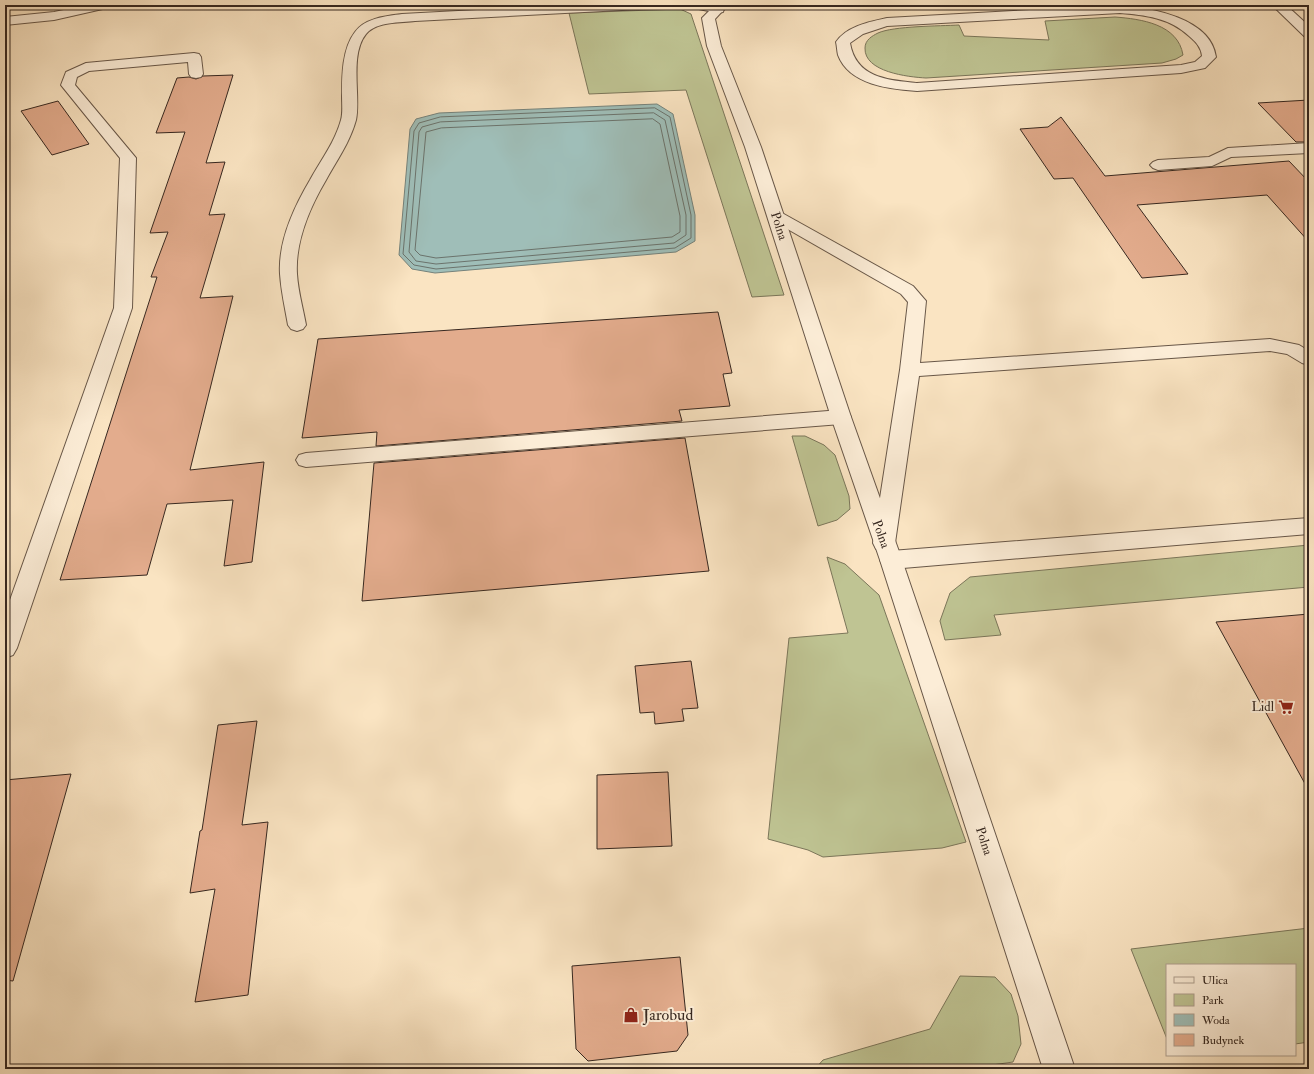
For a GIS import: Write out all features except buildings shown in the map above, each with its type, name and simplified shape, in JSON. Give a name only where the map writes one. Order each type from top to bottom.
[{"type":"street","points":[[5,21],[45,18],[77,12],[102,5]]},
{"type":"street","points":[[297,325],[288,261],[297,227],[309,196],[338,146],[349,120],[349,92],[354,44],[362,31],[372,25],[391,20],[415,17],[641,5]]},
{"type":"street","points":[[960,5],[968,18]]},
{"type":"street","points":[[1278,5],[1309,33]]},
{"type":"street","name":"Polna","points":[[713,6],[708,18],[714,46],[753,147],[841,417],[888,552],[1059,1069]]},
{"type":"street","points":[[1120,9],[1139,10],[1177,20],[1189,27],[1208,47],[1209,57],[1200,65],[1181,69],[917,87],[895,85],[869,77],[857,71],[848,62],[843,52],[843,42],[852,34],[866,27],[887,22],[968,18],[1120,9]]},
{"type":"street","points":[[5,648],[123,308],[128,158],[68,85],[71,75],[86,67],[194,57],[196,74]]},
{"type":"street","points":[[1158,165],[1212,161],[1228,153],[1309,148]]},
{"type":"street","points":[[776,216],[907,290],[917,301],[888,552],[1309,526]]},
{"type":"street","points":[[910,370],[1270,345],[1292,350],[1309,359]]},
{"type":"street","points":[[306,460],[841,417]]},
{"type":"green space","points":[[680,9],[691,14],[784,295],[752,297],[686,90],[589,94],[569,13]]},
{"type":"green space","points":[[1115,17],[1136,19],[1157,25],[1166,30],[1174,36],[1180,45],[1183,55],[1176,59],[1162,63],[926,78],[888,72],[879,68],[872,63],[867,56],[865,48],[865,45],[873,35],[894,29],[959,25],[964,36],[1049,40],[1045,21]]},
{"type":"green space","points":[[792,436],[805,436],[824,445],[835,455],[849,496],[850,509],[837,520],[818,526]]},
{"type":"green space","points":[[1309,545],[1309,587],[994,615],[1001,635],[945,640],[940,621],[950,593],[970,577]]},
{"type":"green space","points":[[827,557],[845,564],[879,595],[966,842],[942,848],[823,857],[808,850],[768,839],[789,638],[848,633]]},
{"type":"green space","points":[[1309,928],[1309,1042],[1296,1044],[1296,964],[1166,964],[1166,1036],[1131,949]]},
{"type":"green space","points":[[960,976],[995,977],[1011,994],[1018,1016],[1021,1044],[1013,1062],[964,1069],[815,1069],[823,1060],[930,1029]]},
{"type":"water","points":[[657,104],[673,114],[695,215],[695,241],[676,252],[435,273],[412,269],[399,255],[410,129],[416,119],[439,113]]},
{"type":"place","name":"Lidl","points":[[1286,707]]},
{"type":"place","name":"Jarobud","points":[[631,1015]]}]
